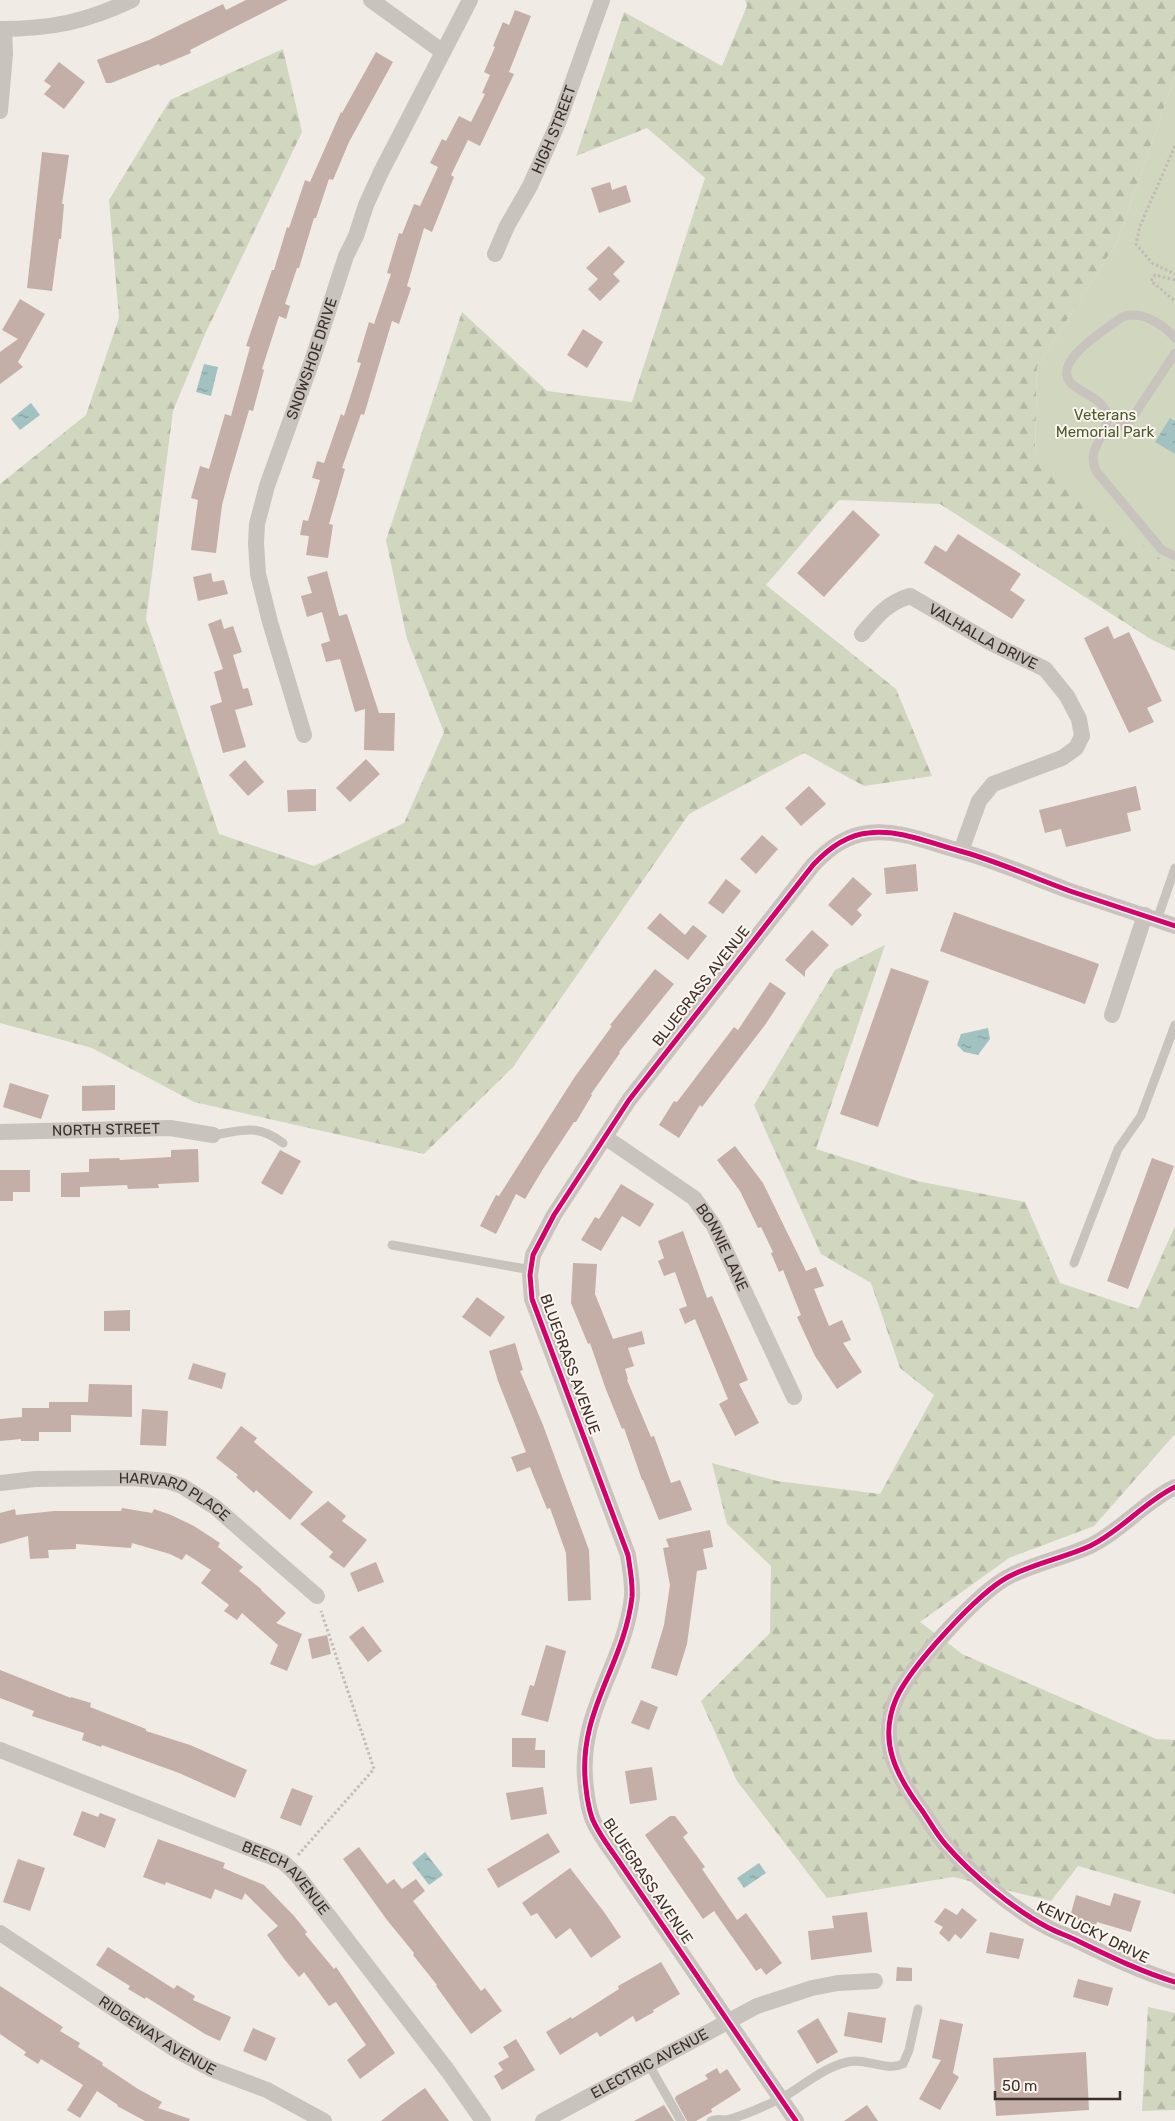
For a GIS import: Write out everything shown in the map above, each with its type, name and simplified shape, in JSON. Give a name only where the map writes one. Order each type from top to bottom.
[{"type":"street","points":[[0,111],[5,54],[2,29],[46,27],[77,22],[132,0]]},
{"type":"street","points":[[371,0],[443,52]]},
{"type":"street","name":"SNOWSHOE DRIVE","points":[[304,735],[270,622],[258,574],[257,524],[267,486],[346,256],[356,236],[366,205],[470,0]]},
{"type":"street","name":"HIGH STREET","points":[[495,254],[507,226],[530,186],[558,123],[602,0]]},
{"type":"street","name":"VALHALLA DRIVE","points":[[862,634],[895,601],[910,596],[993,644],[1045,669],[1067,696],[1079,719],[1082,736],[1076,748],[1062,758],[993,784],[979,800],[961,851]]},
{"type":"street","name":"BLUEGRASS AVENUE","points":[[796,2121],[612,1852],[596,1827],[591,1815],[585,1777],[586,1737],[598,1696],[626,1628],[632,1595],[632,1579],[628,1555],[532,1299],[531,1270],[535,1248],[554,1214],[629,1100],[819,858],[847,840],[870,832],[906,835],[961,851],[1072,892],[1175,926]]},
{"type":"street","points":[[1112,1014],[1151,917]]},
{"type":"street","name":"NORTH STREET","points":[[0,1132],[170,1128],[213,1135]]},
{"type":"street","name":"BONNIE LANE","points":[[605,1137],[683,1190],[704,1210],[714,1226],[794,1397]]},
{"type":"street","name":"HARVARD PLACE","points":[[0,1482],[35,1479],[132,1478],[167,1481],[182,1486],[215,1507],[317,1596]]},
{"type":"street","name":"KENTUCKY DRIVE","points":[[1175,1487],[1156,1496],[1091,1545],[1009,1576],[987,1590],[946,1634],[913,1673],[897,1696],[892,1709],[888,1739],[894,1762],[905,1787],[945,1845],[1000,1896],[1046,1927],[1152,1975],[1175,1982]]},
{"type":"street","name":"BEECH AVENUE","points":[[0,1750],[269,1856],[288,1866],[297,1875],[448,2071],[483,2121]]},
{"type":"street","name":"RIDGEWAY AVENUE","points":[[0,1933],[176,2050],[211,2069],[266,2090],[324,2121]]},
{"type":"street","name":"ELECTRIC AVENUE","points":[[542,2121],[757,2006],[812,1988],[838,1983],[875,1981]]},
{"type":"lane","points":[[1175,338],[1170,332],[1144,316],[1131,314],[1122,317],[1073,356],[1067,366],[1066,374],[1071,383],[1101,403],[1106,411],[1107,421],[1101,437],[1093,450],[1092,462],[1096,471],[1162,550],[1175,556]]},
{"type":"lane","points":[[1101,437],[1131,420],[1175,353]]},
{"type":"lane","points":[[1151,917],[1171,891],[1175,868]]},
{"type":"lane","points":[[1074,1263],[1118,1149],[1141,1116],[1175,1024]]},
{"type":"lane","points":[[213,1135],[256,1129],[270,1133],[283,1143]]},
{"type":"lane","points":[[392,1245],[531,1270]]},
{"type":"lane","points":[[711,2121],[716,2119],[728,2120],[780,2099],[824,2071],[848,2062],[896,2067],[903,2064],[909,2050],[918,2009]]},
{"type":"lane","points":[[649,2065],[681,2121]]},
{"type":"path","points":[[1175,146],[1140,226],[1136,244],[1152,263],[1175,274]]},
{"type":"path","points":[[1175,280],[1155,275],[1151,281],[1175,301]]},
{"type":"path","points":[[288,1866],[374,1769],[317,1596]]},
{"type":"green space","points":[[745,0],[1175,0],[1175,76],[1117,242],[1037,367],[1035,458],[1175,570],[1175,651],[1149,638],[940,504],[839,500],[766,585],[896,689],[932,776],[864,786],[804,753],[689,814],[513,1067],[424,1154],[194,1102],[92,1048],[0,1023],[0,484],[86,415],[119,318],[109,200],[170,100],[283,49],[302,132],[205,334],[173,411],[146,619],[219,834],[314,866],[404,823],[444,732],[407,639],[386,540],[462,312],[547,391],[632,402],[705,178],[647,128],[576,156],[624,12],[722,66],[747,6]]},
{"type":"green space","name":"Veterans Memorial Park","points":[[1175,76],[1175,570],[1035,459],[1037,367],[1117,242]]},
{"type":"green space","points":[[885,945],[816,1149],[917,1181],[1025,1202],[1060,1283],[1138,1309],[1175,1226],[1175,1434],[1094,1526],[1009,1558],[920,1622],[962,1654],[1156,1739],[1175,1740],[1175,1894],[1078,1866],[1051,1901],[953,1877],[827,1898],[737,1781],[701,1701],[770,1633],[771,1566],[727,1524],[712,1463],[777,1481],[880,1494],[934,1395],[900,1368],[871,1283],[821,1254],[754,1105],[835,970]]},
{"type":"green space","points":[[1148,2007],[1175,2013],[1175,2110],[1142,2111]]},
{"type":"water","points":[[204,364],[218,367],[211,396],[196,392]]},
{"type":"water","points":[[31,403],[40,415],[20,430],[11,419]]},
{"type":"water","points":[[1170,418],[1175,421],[1175,454],[1155,442]]},
{"type":"water","points":[[988,1028],[990,1039],[978,1055],[964,1052],[957,1045],[961,1034]]},
{"type":"water","points":[[425,1852],[443,1875],[429,1885],[412,1863]]},
{"type":"water","points":[[759,1863],[766,1873],[744,1888],[737,1878]]},
{"type":"building","points":[[246,0],[288,0],[190,50],[191,53],[160,66],[159,64],[111,83],[106,83],[97,60],[149,40],[223,4],[226,10]]},
{"type":"building","points":[[515,10],[531,16],[509,72],[514,74],[480,146],[468,140],[451,175],[454,177],[432,232],[424,228],[407,286],[411,288],[399,324],[392,321],[364,415],[361,414],[342,468],[345,469],[329,524],[333,525],[328,558],[306,555],[309,536],[300,535],[303,520],[308,521],[320,480],[312,478],[317,461],[324,463],[341,414],[344,416],[361,363],[357,362],[369,322],[374,324],[391,274],[387,273],[399,233],[402,234],[414,204],[420,206],[438,167],[430,163],[442,139],[446,141],[459,116],[471,122],[485,94],[482,93],[490,75],[484,72],[495,47],[493,46],[503,22],[509,25]]},
{"type":"building","points":[[376,52],[393,62],[349,142],[333,180],[329,179],[316,218],[314,218],[299,268],[297,268],[285,304],[290,306],[286,319],[279,316],[262,369],[264,370],[253,411],[249,410],[222,505],[216,553],[191,550],[198,500],[191,498],[200,466],[209,469],[225,414],[231,416],[250,347],[246,346],[272,270],[274,270],[287,227],[289,228],[305,180],[310,182],[341,112]]},
{"type":"building","points":[[59,62],[85,82],[64,109],[44,94],[51,86],[44,81]]},
{"type":"building","points":[[42,152],[69,155],[62,204],[64,204],[61,239],[59,239],[52,291],[27,288]]},
{"type":"building","points":[[610,182],[612,190],[626,185],[631,202],[599,213],[591,188]]},
{"type":"building","points":[[609,246],[625,262],[613,274],[620,281],[600,301],[588,289],[598,279],[586,268]]},
{"type":"building","points":[[20,299],[45,314],[18,362],[23,367],[0,384],[0,352],[18,339],[2,330]]},
{"type":"building","points":[[583,329],[603,342],[587,368],[567,355]]},
{"type":"building","points":[[853,510],[880,535],[824,597],[797,573]]},
{"type":"building","points":[[958,534],[1021,574],[1010,590],[1025,600],[1012,619],[924,563],[935,545],[946,552]]},
{"type":"building","points":[[327,571],[339,616],[347,614],[379,713],[395,713],[394,751],[364,750],[365,709],[355,712],[340,659],[326,662],[321,644],[330,641],[322,612],[307,617],[301,596],[312,593],[307,577]]},
{"type":"building","points":[[211,573],[213,582],[224,580],[228,594],[198,601],[193,577]]},
{"type":"building","points":[[221,619],[224,629],[233,626],[242,652],[233,655],[243,689],[248,688],[253,705],[235,710],[246,747],[223,753],[210,706],[222,702],[214,672],[223,669],[208,624]]},
{"type":"building","points":[[1108,626],[1114,639],[1129,632],[1162,701],[1147,708],[1154,722],[1129,733],[1084,638]]},
{"type":"building","points":[[366,759],[380,774],[350,802],[336,788]]},
{"type":"building","points":[[245,760],[264,782],[248,796],[229,775]]},
{"type":"building","points":[[809,786],[826,804],[801,826],[785,808]]},
{"type":"building","points":[[1136,786],[1141,810],[1127,813],[1131,831],[1066,847],[1061,829],[1045,833],[1039,810]]},
{"type":"building","points":[[316,789],[316,811],[288,812],[287,790]]},
{"type":"building","points":[[762,835],[778,849],[756,874],[740,859]]},
{"type":"building","points":[[916,864],[918,891],[886,894],[884,868]]},
{"type":"building","points":[[853,877],[872,894],[857,910],[862,915],[852,926],[828,905]]},
{"type":"building","points":[[726,879],[741,891],[723,914],[708,903]]},
{"type":"building","points":[[954,912],[1099,964],[1085,1004],[940,951]]},
{"type":"building","points":[[660,913],[685,935],[693,925],[707,936],[688,960],[647,928]]},
{"type":"building","points":[[812,930],[829,945],[805,971],[805,977],[785,960]]},
{"type":"building","points":[[891,968],[929,981],[878,1127],[840,1114]]},
{"type":"building","points":[[655,969],[674,984],[619,1052],[525,1199],[516,1194],[496,1234],[480,1226],[496,1195],[499,1196],[574,1078],[612,1026],[610,1025]]},
{"type":"building","points":[[770,982],[786,993],[765,1025],[702,1107],[700,1105],[679,1138],[659,1125],[674,1101],[677,1102],[734,1027],[738,1030]]},
{"type":"building","points":[[10,1083],[49,1095],[41,1119],[3,1107]]},
{"type":"building","points":[[115,1085],[115,1110],[82,1111],[82,1086]]},
{"type":"building","points":[[735,1146],[763,1183],[806,1271],[816,1267],[824,1286],[814,1289],[829,1326],[842,1320],[851,1340],[843,1343],[862,1372],[837,1389],[815,1356],[797,1317],[801,1315],[783,1270],[779,1272],[771,1253],[773,1252],[761,1227],[758,1228],[740,1191],[717,1160]]},
{"type":"building","points":[[198,1149],[199,1182],[158,1184],[159,1188],[128,1189],[127,1185],[80,1187],[80,1197],[61,1197],[61,1173],[89,1172],[89,1159],[119,1158],[120,1160],[171,1157],[171,1150]]},
{"type":"building","points":[[280,1150],[301,1161],[282,1195],[261,1183]]},
{"type":"building","points":[[1152,1158],[1174,1166],[1128,1289],[1107,1281]]},
{"type":"building","points":[[0,1170],[30,1170],[30,1192],[13,1192],[13,1201],[0,1201]]},
{"type":"building","points":[[621,1184],[654,1204],[640,1227],[622,1216],[601,1251],[581,1240],[595,1217],[599,1219]]},
{"type":"building","points":[[683,1231],[707,1298],[712,1296],[748,1380],[739,1384],[759,1423],[735,1436],[719,1404],[728,1399],[695,1319],[685,1324],[679,1309],[687,1306],[675,1272],[664,1276],[658,1261],[664,1258],[658,1241]]},
{"type":"building","points":[[573,1263],[597,1264],[595,1294],[613,1339],[642,1331],[645,1344],[628,1348],[634,1366],[625,1369],[627,1380],[651,1437],[654,1436],[671,1483],[680,1480],[692,1510],[659,1520],[642,1480],[624,1428],[622,1429],[605,1387],[590,1343],[588,1344],[571,1303]]},
{"type":"building","points":[[477,1297],[505,1317],[490,1337],[462,1317]]},
{"type":"building","points":[[130,1310],[130,1331],[104,1331],[104,1311]]},
{"type":"building","points":[[515,1343],[523,1370],[520,1371],[543,1425],[589,1550],[591,1600],[568,1601],[566,1553],[550,1508],[547,1509],[530,1467],[517,1472],[511,1457],[526,1452],[498,1381],[489,1351]]},
{"type":"building","points":[[193,1363],[226,1373],[222,1389],[188,1379]]},
{"type":"building","points":[[89,1384],[132,1385],[132,1417],[71,1415],[71,1432],[39,1432],[39,1441],[21,1441],[21,1439],[0,1441],[0,1419],[22,1417],[22,1408],[49,1408],[49,1402],[88,1402]]},
{"type":"building","points":[[142,1409],[168,1411],[166,1446],[140,1445]]},
{"type":"building","points":[[241,1426],[257,1438],[254,1442],[313,1492],[290,1520],[256,1490],[254,1493],[236,1477],[238,1475],[216,1458]]},
{"type":"building","points":[[328,1501],[346,1516],[342,1521],[367,1540],[344,1568],[329,1557],[333,1552],[300,1524]]},
{"type":"building","points":[[122,1508],[152,1513],[154,1509],[171,1515],[194,1526],[220,1543],[218,1547],[243,1567],[239,1571],[286,1613],[276,1623],[302,1634],[287,1671],[270,1664],[278,1645],[242,1613],[237,1620],[224,1611],[229,1605],[201,1583],[211,1570],[186,1554],[182,1560],[170,1554],[132,1543],[131,1548],[76,1544],[76,1549],[48,1550],[49,1558],[30,1559],[28,1536],[0,1544],[0,1513],[15,1509],[16,1515],[54,1511],[121,1511]]},
{"type":"building","points":[[710,1530],[713,1547],[703,1549],[707,1569],[697,1571],[687,1644],[677,1676],[651,1668],[664,1625],[670,1585],[663,1548],[669,1547],[666,1539]]},
{"type":"building","points":[[376,1562],[384,1582],[358,1592],[350,1573]]},
{"type":"building","points":[[363,1626],[382,1651],[368,1662],[349,1637]]},
{"type":"building","points":[[327,1635],[331,1654],[312,1659],[308,1639]]},
{"type":"building","points":[[546,1645],[566,1651],[548,1722],[521,1715],[530,1685],[534,1686]]},
{"type":"building","points":[[0,1670],[71,1698],[91,1703],[90,1707],[146,1729],[146,1731],[190,1745],[247,1770],[235,1798],[179,1773],[102,1745],[101,1747],[82,1740],[84,1733],[32,1716],[34,1711],[0,1698]]},
{"type":"building","points":[[641,1700],[658,1707],[649,1730],[631,1723]]},
{"type":"building","points":[[512,1738],[536,1738],[535,1750],[545,1750],[545,1768],[512,1767]]},
{"type":"building","points":[[652,1767],[657,1800],[630,1804],[625,1771]]},
{"type":"building","points":[[543,1787],[547,1814],[511,1820],[506,1793]]},
{"type":"building","points":[[292,1788],[313,1796],[301,1826],[280,1818]]},
{"type":"building","points":[[82,1811],[98,1817],[100,1813],[116,1819],[105,1848],[73,1835]]},
{"type":"building","points":[[670,1816],[675,1816],[688,1833],[683,1837],[705,1867],[702,1869],[737,1920],[746,1913],[782,1963],[766,1975],[761,1968],[756,1971],[714,1911],[703,1919],[645,1835]]},
{"type":"building","points":[[548,1833],[560,1852],[498,1888],[487,1869]]},
{"type":"building","points":[[158,1839],[225,1863],[223,1868],[264,1885],[294,1916],[307,1932],[305,1934],[334,1969],[336,1967],[395,2053],[360,2079],[347,2060],[366,2045],[336,2002],[329,2006],[304,1972],[299,1977],[285,1960],[267,1935],[278,1926],[245,1893],[242,1900],[215,1889],[211,1899],[166,1882],[165,1885],[143,1877]]},
{"type":"building","points":[[359,1847],[387,1884],[394,1879],[402,1889],[416,1879],[425,1891],[413,1901],[481,1991],[485,1988],[502,2011],[471,2034],[437,1985],[413,1955],[414,1953],[387,1920],[343,1859]]},
{"type":"building","points":[[18,1859],[45,1868],[30,1911],[3,1902]]},
{"type":"building","points":[[570,1868],[621,1937],[591,1958],[570,1928],[556,1939],[537,1913],[531,1916],[522,1903]]},
{"type":"building","points":[[1114,1893],[1141,1901],[1131,1932],[1097,1922],[1096,1925],[1070,1917],[1076,1895],[1110,1906]]},
{"type":"building","points":[[945,1908],[957,1915],[962,1908],[977,1920],[961,1939],[955,1934],[949,1942],[939,1933],[943,1927],[934,1922]]},
{"type":"building","points":[[867,1912],[872,1952],[811,1960],[808,1931],[834,1928],[832,1916]]},
{"type":"building","points":[[990,1932],[1024,1939],[1019,1959],[986,1953]]},
{"type":"building","points":[[108,1947],[174,1989],[177,1985],[195,1996],[193,2000],[231,2017],[220,2041],[205,2034],[146,1997],[145,1999],[128,1989],[130,1986],[96,1965]]},
{"type":"building","points":[[661,1962],[680,1994],[636,2022],[633,2016],[600,2037],[597,2032],[560,2055],[546,2032],[571,2017],[572,2019],[619,1989],[618,1986]]},
{"type":"building","points":[[897,1967],[912,1968],[912,1981],[896,1981]]},
{"type":"building","points":[[1078,1979],[1113,1988],[1108,2006],[1073,1997]]},
{"type":"building","points":[[0,1986],[63,2027],[60,2031],[80,2043],[78,2047],[103,2063],[102,2065],[138,2089],[162,2102],[158,2108],[190,2119],[189,2121],[145,2121],[117,2106],[97,2091],[80,2118],[67,2110],[83,2085],[41,2059],[38,2064],[24,2055],[26,2052],[0,2034]]},
{"type":"building","points":[[848,2012],[886,2018],[882,2043],[844,2036]]},
{"type":"building","points":[[818,2018],[838,2052],[817,2064],[797,2031]]},
{"type":"building","points":[[940,2019],[963,2024],[953,2073],[959,2077],[940,2110],[919,2099],[941,2060],[932,2058]]},
{"type":"building","points":[[253,2028],[276,2038],[266,2061],[243,2051]]},
{"type":"building","points":[[516,2039],[535,2070],[502,2090],[494,2076],[503,2070],[498,2063],[509,2057],[503,2047]]},
{"type":"building","points":[[1086,2052],[1089,2110],[996,2116],[993,2058]]},
{"type":"building","points":[[717,2068],[720,2074],[727,2069],[741,2090],[711,2109],[712,2112],[696,2121],[687,2121],[675,2099],[676,2096],[708,2079],[705,2075]]},
{"type":"building","points":[[425,2088],[449,2121],[381,2121],[401,2105]]},
{"type":"building","points":[[664,2105],[674,2121],[634,2121]]},
{"type":"building","points":[[867,2105],[878,2121],[844,2121]]},
{"type":"cycle path","points":[[796,2121],[604,1840],[591,1815],[586,1792],[585,1761],[588,1736],[594,1713],[620,1646],[627,1622],[632,1597],[632,1581],[628,1555],[532,1299],[530,1275],[533,1255],[554,1215],[629,1100],[813,865],[831,849],[845,840],[868,833],[880,832],[903,835],[974,855],[1070,891],[1175,926]]},
{"type":"cycle path","points":[[1175,1487],[1153,1500],[1101,1540],[1080,1550],[1018,1572],[1008,1577],[980,1598],[946,1632],[915,1669],[896,1699],[889,1729],[892,1757],[904,1783],[942,1841],[980,1879],[1020,1911],[1047,1927],[1127,1964],[1175,1982]]}]
